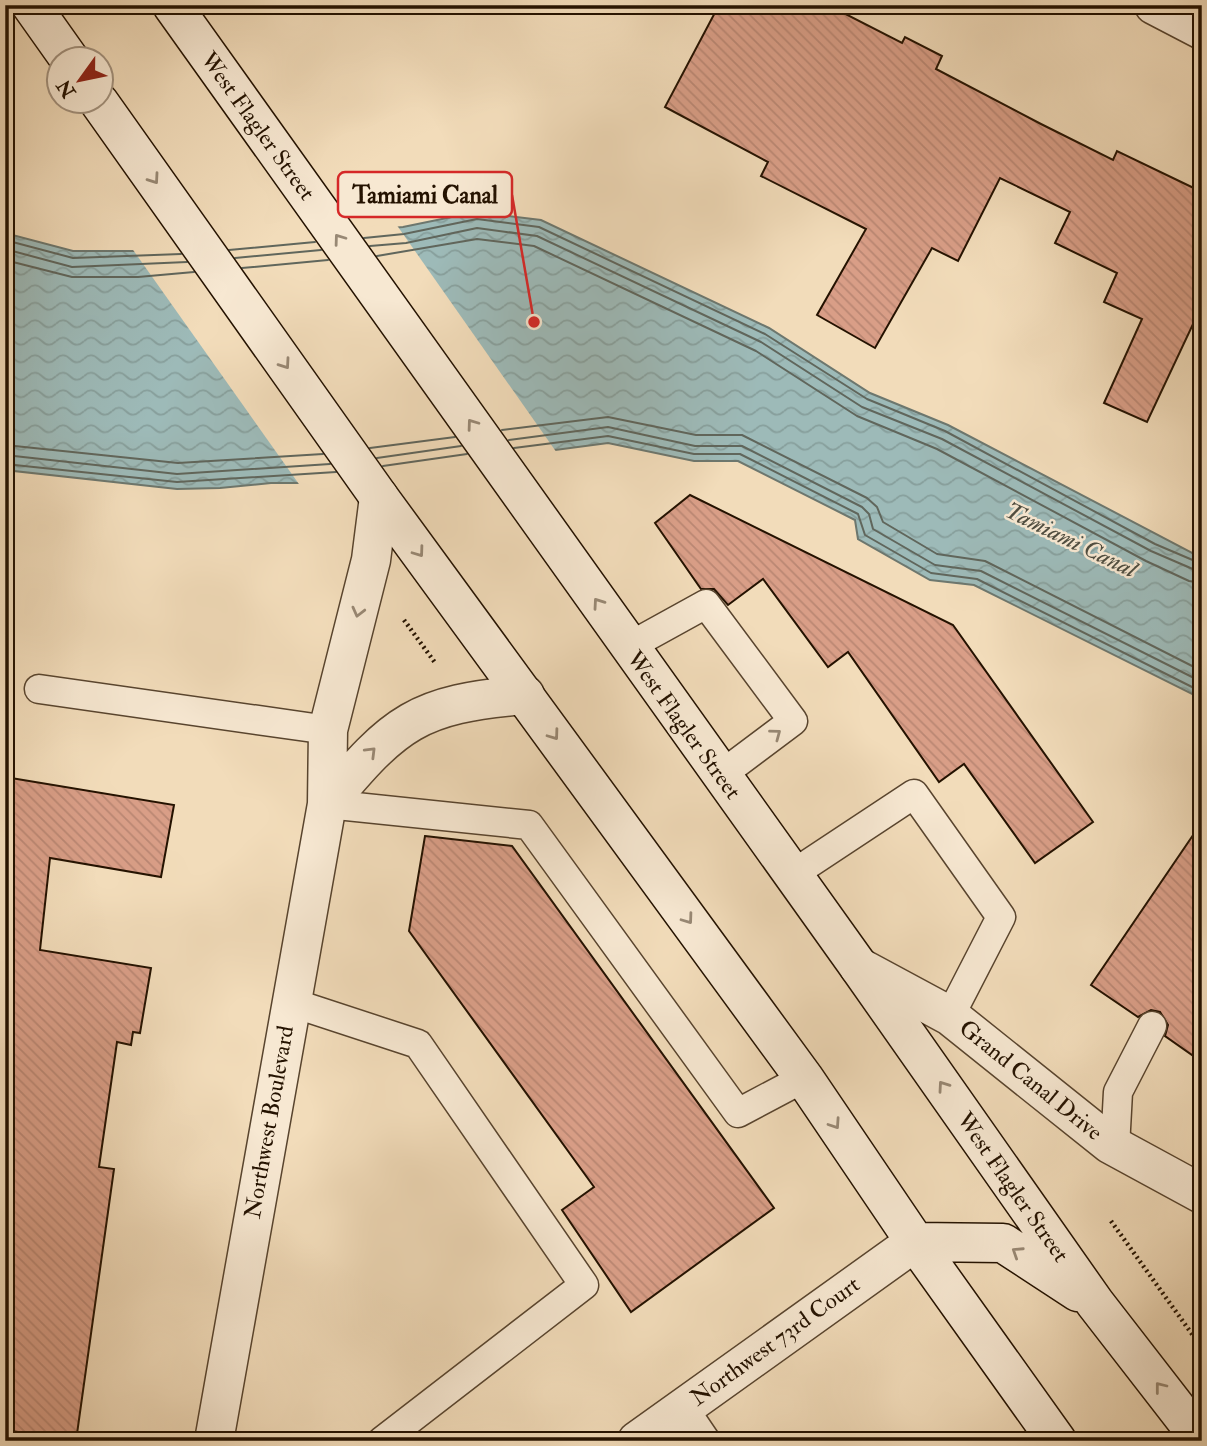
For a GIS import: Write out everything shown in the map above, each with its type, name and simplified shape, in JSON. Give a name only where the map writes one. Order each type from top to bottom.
[{"type":"main road","points":[[31,5],[60,46]]},
{"type":"main road","name":"West Flagler Street","points":[[172,5],[512,479],[628,647],[793,874],[1095,1303],[1202,1441]]},
{"type":"main road","points":[[1154,5],[1202,30]]},
{"type":"main road","points":[[110,116],[379,497],[804,1078],[915,1242],[1057,1441]]},
{"type":"main road","name":"Northwest Boulevard","points":[[214,1441],[327,804],[328,730],[371,561],[379,497]]},
{"type":"main road","name":"Northwest Boulevard","points":[[327,804],[370,752],[416,718],[472,699],[525,695]]},
{"type":"main road","name":"Grand Canal Drive","points":[[859,967],[950,1016],[1115,1147],[1202,1194]]},
{"type":"main road","points":[[915,1242],[1003,1243],[1095,1303]]},
{"type":"main road","name":"Northwest 73rd Court","points":[[636,1441],[915,1242]]},
{"type":"lane","points":[[628,647],[706,604],[793,721],[721,775]]},
{"type":"lane","points":[[39,689],[328,730]]},
{"type":"lane","points":[[793,874],[914,794],[1001,917],[950,1016]]},
{"type":"lane","points":[[327,804],[529,825],[738,1113],[804,1078]]},
{"type":"lane","points":[[290,1002],[418,1044],[584,1284],[382,1441]]},
{"type":"lane","points":[[1115,1147],[1118,1092],[1152,1027]]},
{"type":"lane","points":[[682,1407],[706,1441]]},
{"type":"path","points":[[397,612],[437,665]]},
{"type":"path","points":[[1111,1221],[1202,1348]]},
{"type":"water","points":[[476,212],[541,220],[769,328],[870,393],[948,425],[1202,558],[1202,699],[974,585],[930,580],[858,539],[855,520],[738,461],[694,461],[608,443],[305,483],[177,489],[5,470],[5,233],[73,251],[137,251],[403,227]]},
{"type":"pier","points":[[396,224],[557,453],[301,487],[131,247]]},
{"type":"building","points":[[719,5],[828,5],[902,43],[905,37],[942,56],[936,69],[1113,160],[1117,151],[1202,192],[1202,305],[1147,422],[1104,403],[1142,319],[1104,302],[1117,273],[1055,243],[1070,212],[1000,178],[958,261],[932,248],[875,348],[817,315],[866,229],[761,176],[768,162],[665,107]]},
{"type":"building","points":[[690,495],[953,625],[1093,822],[1035,863],[964,764],[939,782],[848,652],[828,667],[763,579],[728,605],[714,589],[701,589],[655,523]]},
{"type":"building","points":[[5,777],[174,805],[161,877],[50,858],[40,950],[151,968],[140,1033],[133,1032],[131,1045],[117,1042],[99,1167],[114,1169],[76,1441],[5,1430]]},
{"type":"building","points":[[1202,822],[1202,1062],[1165,1036],[1168,1025],[1160,1012],[1151,1010],[1138,1017],[1091,985]]},
{"type":"building","points":[[425,836],[512,846],[774,1208],[631,1312],[562,1210],[594,1187],[409,931]]},
{"type":"place","name":"Tamiami Canal","points":[[534,322]]}]
